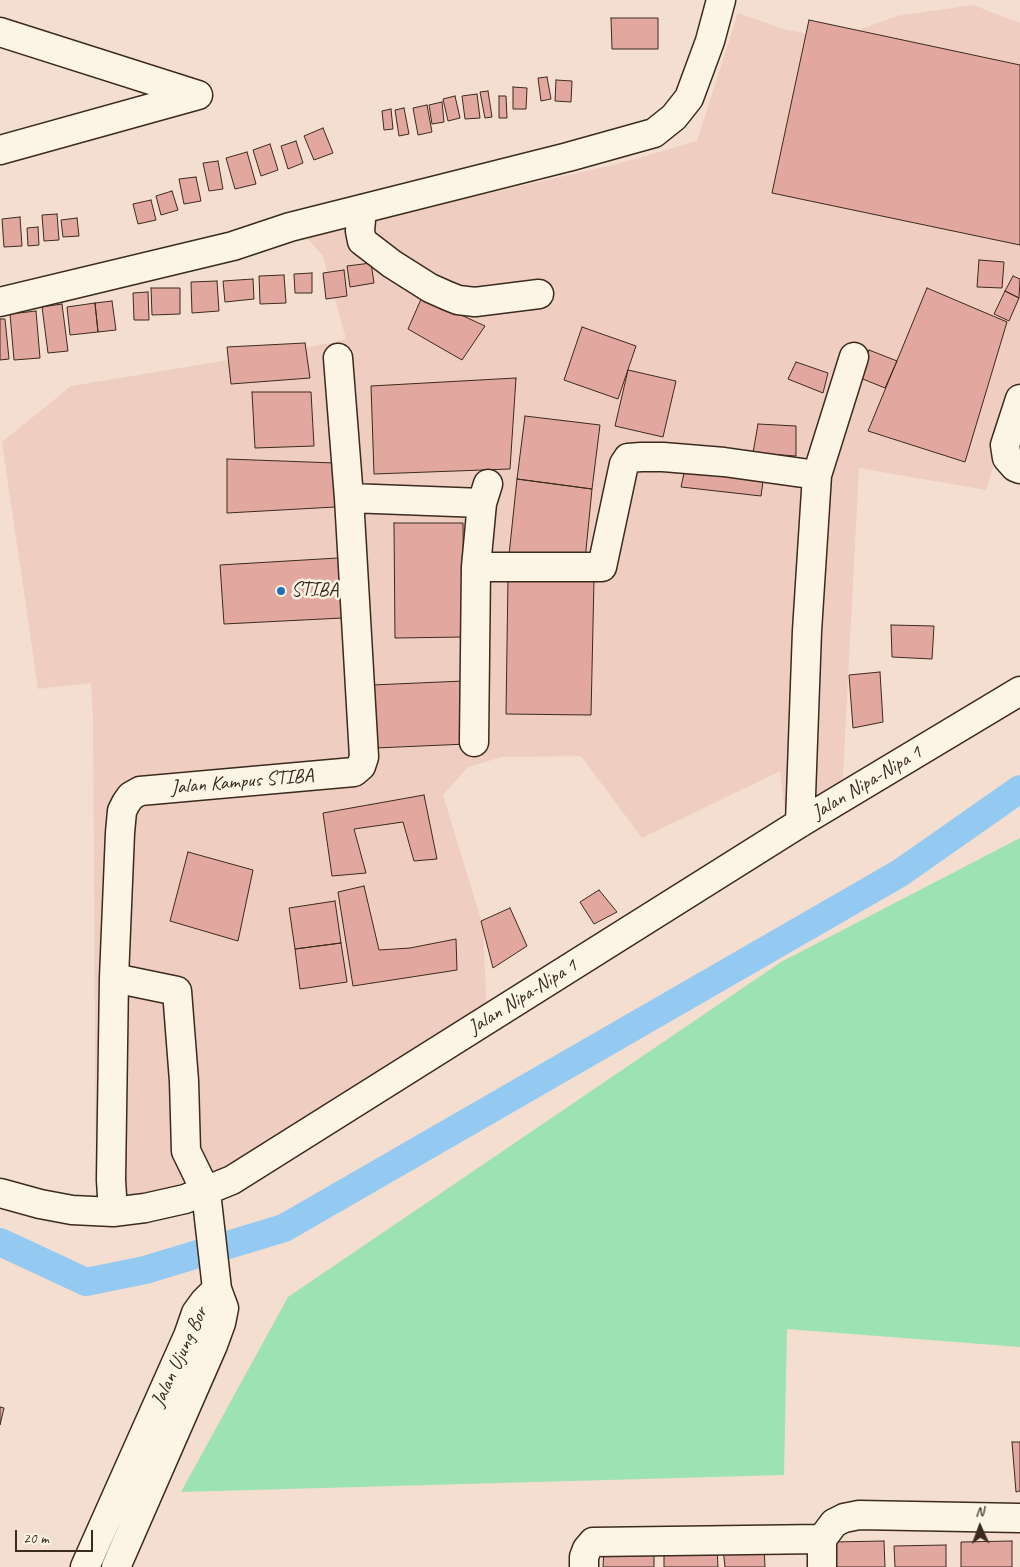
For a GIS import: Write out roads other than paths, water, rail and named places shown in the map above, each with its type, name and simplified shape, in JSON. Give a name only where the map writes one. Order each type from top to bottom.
[{"type":"street","points":[[0,302],[233,246],[290,227],[568,157],[654,133],[674,117],[689,98],[710,41],[721,0]]},
{"type":"street","points":[[0,32],[198,96],[0,150]]},
{"type":"street","points":[[362,209],[360,231],[362,241],[392,264],[430,288],[458,300],[475,302],[539,294]]},
{"type":"street","points":[[800,823],[807,631],[817,475],[854,357]]},
{"type":"street","name":"Jalan Kampus STIBA","points":[[113,1212],[111,1180],[114,978],[120,833],[122,811],[126,803],[131,796],[140,791],[354,772],[361,766],[364,757],[349,498],[338,358]]},
{"type":"street","points":[[1020,399],[1005,445],[1007,458],[1020,469]]},
{"type":"street","points":[[476,566],[602,567],[624,464],[628,458],[641,456],[724,462],[817,475]]},
{"type":"street","points":[[349,498],[485,494],[476,566],[474,742]]},
{"type":"street","name":"Jalan Nipa-Nipa 1","points":[[0,1193],[40,1204],[72,1210],[113,1212],[145,1208],[185,1199],[232,1180],[800,823],[1020,691]]},
{"type":"street","points":[[114,978],[177,991],[184,1081],[186,1151],[206,1192],[216,1281]]},
{"type":"street","name":"Jalan Ujung Bor","points":[[86,1567],[196,1314],[216,1281]]},
{"type":"street","name":"Jalan Ujung Bor","points":[[116,1567],[213,1346],[224,1308],[216,1281]]},
{"type":"street","points":[[822,1567],[822,1540],[834,1523],[844,1518],[860,1515],[1020,1518]]},
{"type":"street","points":[[584,1567],[584,1557],[592,1542],[822,1540]]},
{"type":"waterway","points":[[0,1242],[86,1282],[145,1270],[284,1228],[900,873],[1020,789]]},
{"type":"place","name":"STIBA","points":[[281,591]]}]
